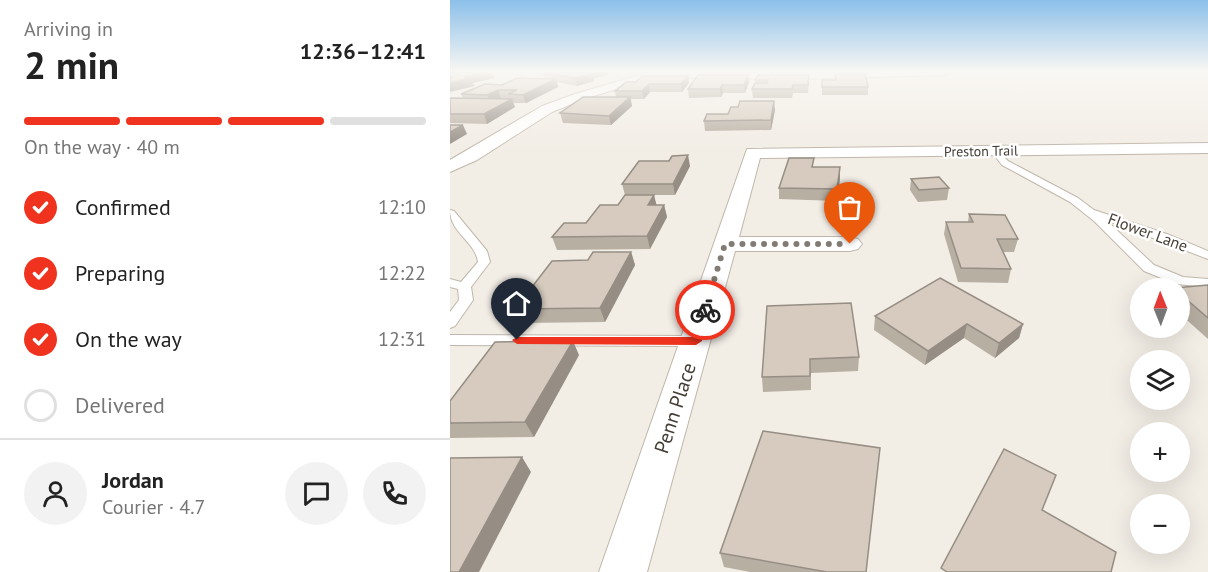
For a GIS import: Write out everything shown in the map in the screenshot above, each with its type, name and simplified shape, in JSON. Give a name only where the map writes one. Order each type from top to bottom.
[{"type":"street","points":[[450,167],[467,159],[532,116],[577,99]]},
{"type":"street","name":"Preston Trail","points":[[753,153],[1208,148]]},
{"type":"street","name":"Penn Place","points":[[623,572],[753,153]]},
{"type":"street","points":[[725,244],[850,244]]},
{"type":"lane","name":"Flower Lane","points":[[995,151],[1005,163],[1049,184],[1087,210],[1149,268],[1181,281],[1208,283]]},
{"type":"lane","name":"Flower Lane","points":[[1087,210],[1163,236],[1208,255]]},
{"type":"lane","points":[[450,213],[483,254],[484,262],[457,285],[466,300],[450,323]]},
{"type":"lane","points":[[450,340],[696,341]]},
{"type":"building","points":[[450,99],[512,99],[484,114],[450,114]]},
{"type":"building","points":[[581,99],[628,99],[609,116],[560,113]]},
{"type":"building","points":[[740,101],[774,101],[771,120],[704,121],[707,114],[728,114],[731,107],[738,107]]},
{"type":"building","points":[[450,125],[463,125],[450,132]]},
{"type":"building","points":[[688,155],[673,184],[622,184],[639,161],[669,161],[672,156]]},
{"type":"building","points":[[789,158],[814,158],[812,167],[840,167],[837,189],[779,188]]},
{"type":"building","points":[[939,177],[949,188],[919,190],[911,179]]},
{"type":"building","points":[[625,195],[654,195],[648,205],[664,205],[647,236],[552,237],[564,223],[586,223],[600,205],[618,205]]},
{"type":"building","points":[[969,214],[1005,215],[1018,239],[997,239],[1011,269],[961,268],[946,222],[973,222]]},
{"type":"building","points":[[593,252],[631,252],[600,308],[515,309],[552,261],[588,260]]},
{"type":"building","points":[[940,278],[1023,324],[999,343],[967,324],[928,351],[875,316]]},
{"type":"building","points":[[1208,285],[1208,318],[1190,302],[1190,287]]},
{"type":"building","points":[[851,303],[859,357],[810,359],[810,376],[762,377],[767,306]]},
{"type":"building","points":[[573,341],[525,422],[450,423],[450,401],[495,342]]},
{"type":"building","points":[[763,431],[880,448],[866,572],[827,572],[720,553]]},
{"type":"building","points":[[1004,449],[1056,475],[1042,510],[1116,552],[1111,572],[947,572],[941,568]]},
{"type":"building","points":[[522,457],[459,572],[450,572],[450,458]]},
{"type":"way so far","points":[[705,310],[725,244],[850,244]]},
{"type":"route","points":[[517,340],[696,341],[705,310]]}]
